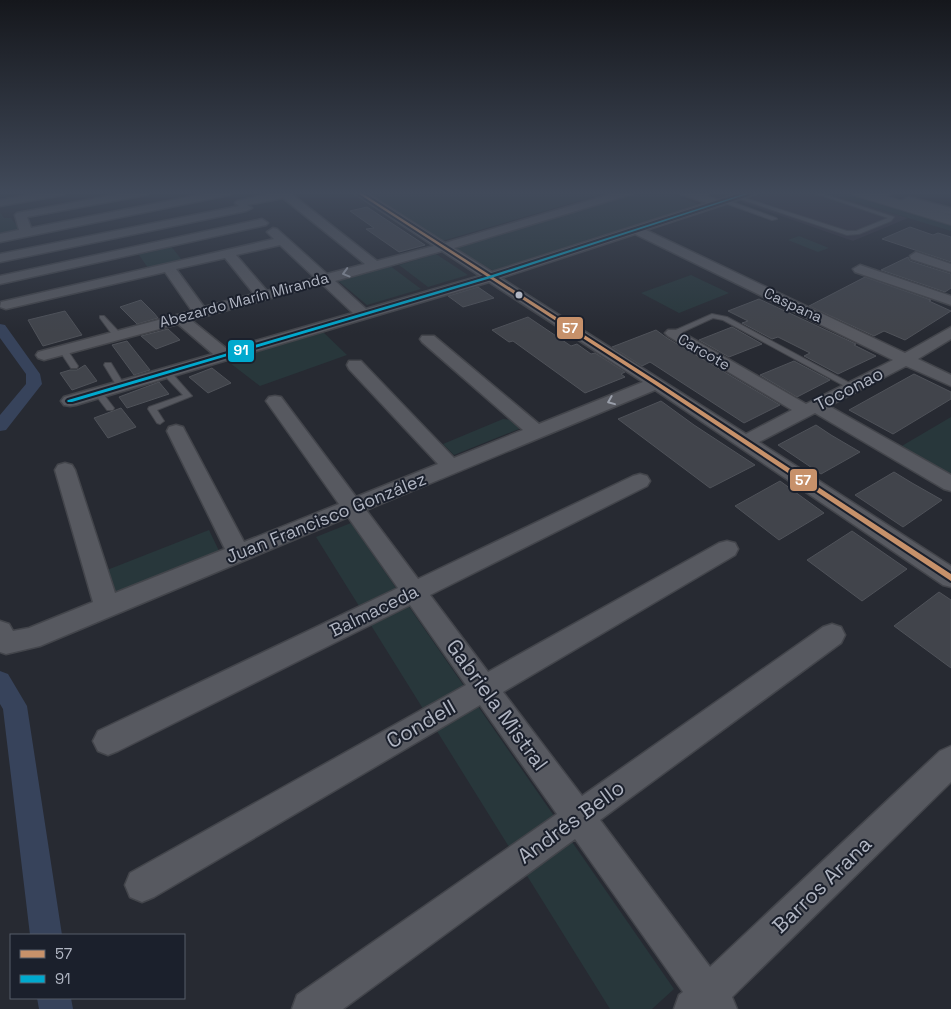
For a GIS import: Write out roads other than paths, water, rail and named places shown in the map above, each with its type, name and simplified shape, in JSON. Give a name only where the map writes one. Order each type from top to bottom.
[{"type":"street","points":[[0,258],[93,239]]},
{"type":"street","points":[[144,239],[150,248]]},
{"type":"street","points":[[0,280],[190,239]]},
{"type":"street","points":[[341,239],[374,265]]},
{"type":"street","points":[[432,239],[656,382],[951,578]]},
{"type":"street","name":"Abezardo Marín Miranda","points":[[44,355],[470,239]]},
{"type":"street","points":[[70,401],[490,276],[607,239]]},
{"type":"street","name":"Caspana","points":[[655,239],[951,381]]},
{"type":"street","points":[[7,305],[282,241],[363,314]]},
{"type":"street","points":[[131,252],[144,273]]},
{"type":"street","points":[[227,253],[263,295]]},
{"type":"street","points":[[916,256],[951,268]]},
{"type":"street","points":[[168,267],[200,312]]},
{"type":"street","points":[[860,269],[951,301]]},
{"type":"street","points":[[179,317],[224,355]]},
{"type":"street","name":"Toconao","points":[[746,442],[907,359],[951,332]]},
{"type":"street","name":"Carcote","points":[[673,333],[951,484]]},
{"type":"street","points":[[428,339],[537,432]]},
{"type":"street","points":[[355,365],[452,467]]},
{"type":"street","name":"Juan Francisco González","points":[[0,632],[6,643],[30,638],[353,508],[656,382]]},
{"type":"street","name":"Gabriela Mistral","points":[[275,401],[578,817],[706,1004]]},
{"type":"street","points":[[168,426],[239,554]]},
{"type":"street","points":[[65,470],[107,607]]},
{"type":"street","name":"Balmaceda","points":[[108,741],[640,481]]},
{"type":"street","name":"Condell","points":[[142,885],[727,549]]},
{"type":"street","name":"Andrés Bello","points":[[311,1009],[832,635]]},
{"type":"street","name":"Barros Arana","points":[[706,1004],[951,761]]},
{"type":"lane","name":"Carcote","points":[[673,333],[712,316],[725,318],[853,387]]},
{"type":"lane","points":[[102,317],[117,335]]},
{"type":"lane","points":[[62,350],[74,366]]},
{"type":"lane","points":[[108,365],[121,386]]},
{"type":"lane","points":[[166,372],[188,396],[152,410],[168,426]]},
{"type":"lane","points":[[98,393],[110,408]]},
{"type":"waterway","points":[[0,328],[33,374],[34,384],[0,426]]},
{"type":"waterway","points":[[0,682],[15,706],[46,934]]},
{"type":"waterway","points":[[54,999],[56,1009]]}]
